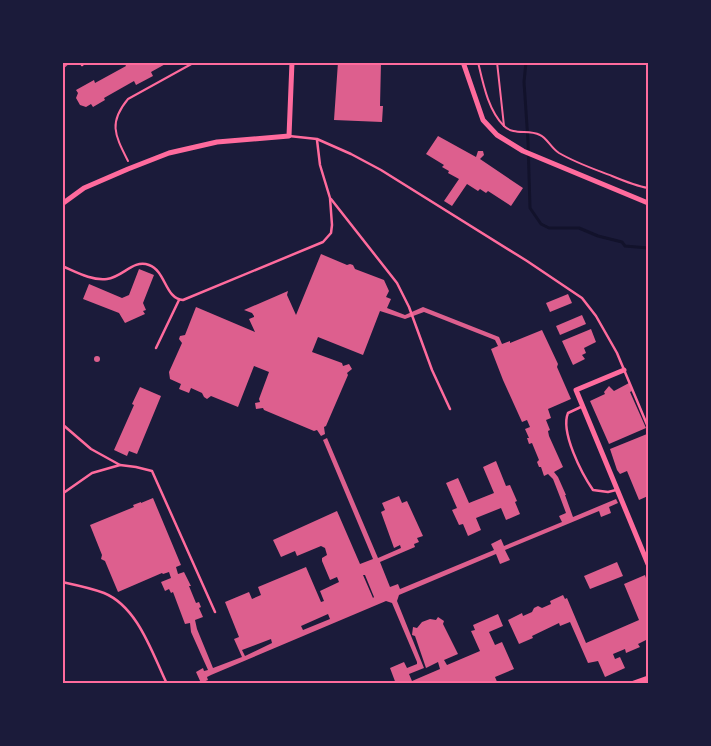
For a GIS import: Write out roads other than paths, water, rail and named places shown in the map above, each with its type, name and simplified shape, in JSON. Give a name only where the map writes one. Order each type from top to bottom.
[{"type":"street","points":[[62,204],[84,188],[131,167],[169,153],[209,144],[289,136],[292,62]]},
{"type":"street","points":[[464,62],[483,120],[497,135],[523,151],[648,203]]},
{"type":"street","points":[[624,370],[576,390],[648,564]]},
{"type":"street","points":[[631,684],[648,678]]},
{"type":"street","points":[[531,684],[536,684]]},
{"type":"lane","points":[[82,65],[85,62]]},
{"type":"lane","points":[[289,136],[317,139],[381,170],[582,298],[596,316],[624,370],[648,427]]},
{"type":"lane","points":[[62,266],[85,276],[102,279],[119,275],[138,264],[151,266],[160,273],[171,293],[179,300],[209,290],[323,242],[331,233],[330,198],[320,165],[317,139]]},
{"type":"lane","points":[[330,198],[397,283],[409,307],[425,352],[450,409]]},
{"type":"lane","points":[[156,348],[179,300]]},
{"type":"lane","points":[[582,406],[568,413],[565,419],[566,431],[584,477],[594,490],[608,492],[617,490]]},
{"type":"lane","points":[[62,424],[101,456],[120,465],[152,471],[215,612]]},
{"type":"lane","points":[[62,494],[92,473],[120,465]]},
{"type":"lane","points":[[62,582],[103,593],[117,600],[138,625],[168,684]]},
{"type":"waterway","points":[[526,62],[524,82],[530,208],[541,224],[549,228],[579,228],[598,236],[622,242],[625,246],[648,248]]}]
